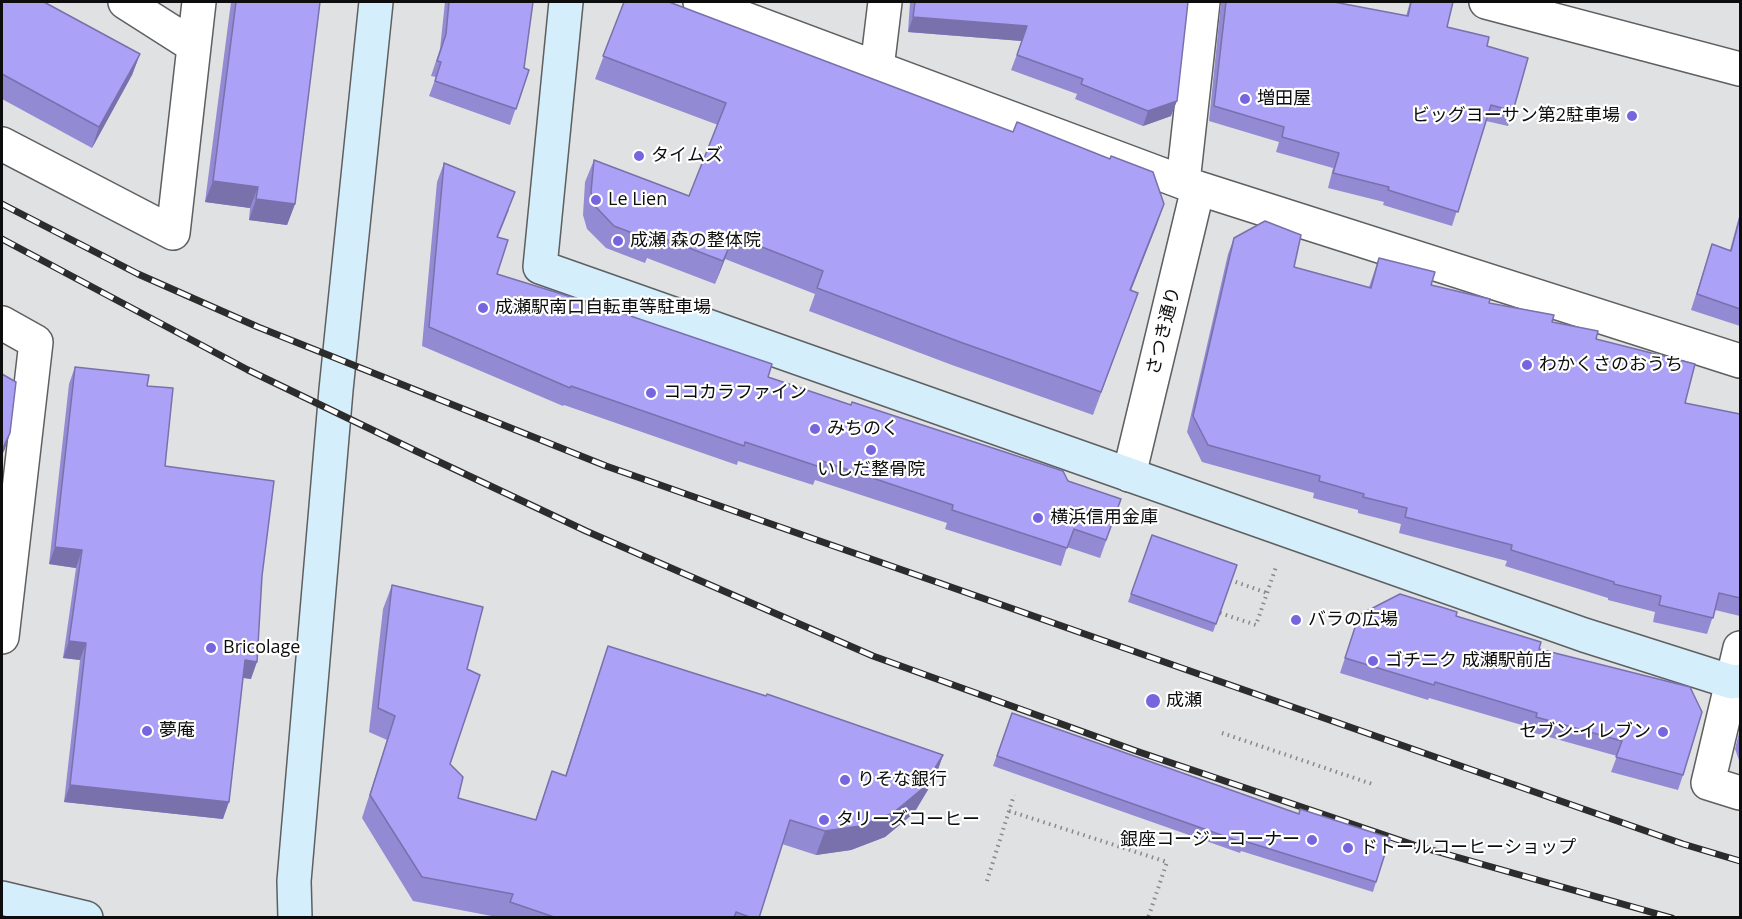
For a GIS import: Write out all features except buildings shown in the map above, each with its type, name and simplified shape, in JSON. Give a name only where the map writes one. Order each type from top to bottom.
[{"type":"street","points":[[125,2],[194,46]]},
{"type":"street","points":[[2,144],[173,232],[199,2]]},
{"type":"street","points":[[295,918],[294,881],[336,390],[376,2]]},
{"type":"street","points":[[566,2],[540,267],[1584,635],[1736,682]]},
{"type":"street","points":[[700,2],[1191,185],[1740,361]]},
{"type":"street","points":[[877,68],[885,2]]},
{"type":"street","name":"さつき通り","points":[[1129,475],[1191,185],[1203,2]]},
{"type":"street","points":[[1486,2],[1740,69]]},
{"type":"street","points":[[2,324],[36,342],[2,630]]},
{"type":"street","points":[[1740,648],[1736,682],[1708,783],[1740,793]]},
{"type":"street","points":[[2,898],[86,918]]},
{"type":"path","points":[[1220,613],[1256,625],[1278,561]]},
{"type":"path","points":[[1226,579],[1267,593]]},
{"type":"path","points":[[1222,733],[1375,785]]},
{"type":"path","points":[[987,881],[1014,795]]},
{"type":"path","points":[[1009,811],[1167,862],[1148,918]]},
{"type":"railway","points":[[2,204],[138,274],[258,327],[606,466],[1683,844],[1740,861]]},
{"type":"railway","points":[[2,239],[248,370],[416,451],[586,531],[873,656],[1139,752],[1414,845],[1672,918]]},
{"type":"place","name":"増田屋","points":[[1245,99]]},
{"type":"place","name":"ビッグヨーサン第2駐車場","points":[[1632,116]]},
{"type":"place","name":"タイムズ","points":[[639,156]]},
{"type":"place","name":"Le Lien","points":[[596,200]]},
{"type":"place","name":"成瀬 森の整体院","points":[[618,241]]},
{"type":"place","name":"成瀬駅南口自転車等駐車場","points":[[483,308]]},
{"type":"place","name":"わかくさのおうち","points":[[1527,365]]},
{"type":"place","name":"ココカラファイン","points":[[651,393]]},
{"type":"place","name":"みちのく","points":[[815,429]]},
{"type":"place","name":"いしだ整骨院","points":[[871,450]]},
{"type":"place","name":"横浜信用金庫","points":[[1038,518]]},
{"type":"place","name":"バラの広場","points":[[1296,620]]},
{"type":"place","name":"Bricolage","points":[[211,648]]},
{"type":"place","name":"ゴチニク 成瀬駅前店","points":[[1373,661]]},
{"type":"place","name":"成瀬","points":[[1153,701]]},
{"type":"place","name":"夢庵","points":[[147,731]]},
{"type":"place","name":"セブン-イレブン","points":[[1663,732]]},
{"type":"place","name":"りそな銀行","points":[[845,780]]},
{"type":"place","name":"タリーズコーヒー","points":[[824,820]]},
{"type":"place","name":"銀座コージーコーナー","points":[[1312,840]]},
{"type":"place","name":"ドトールコーヒーショップ","points":[[1348,848]]}]
